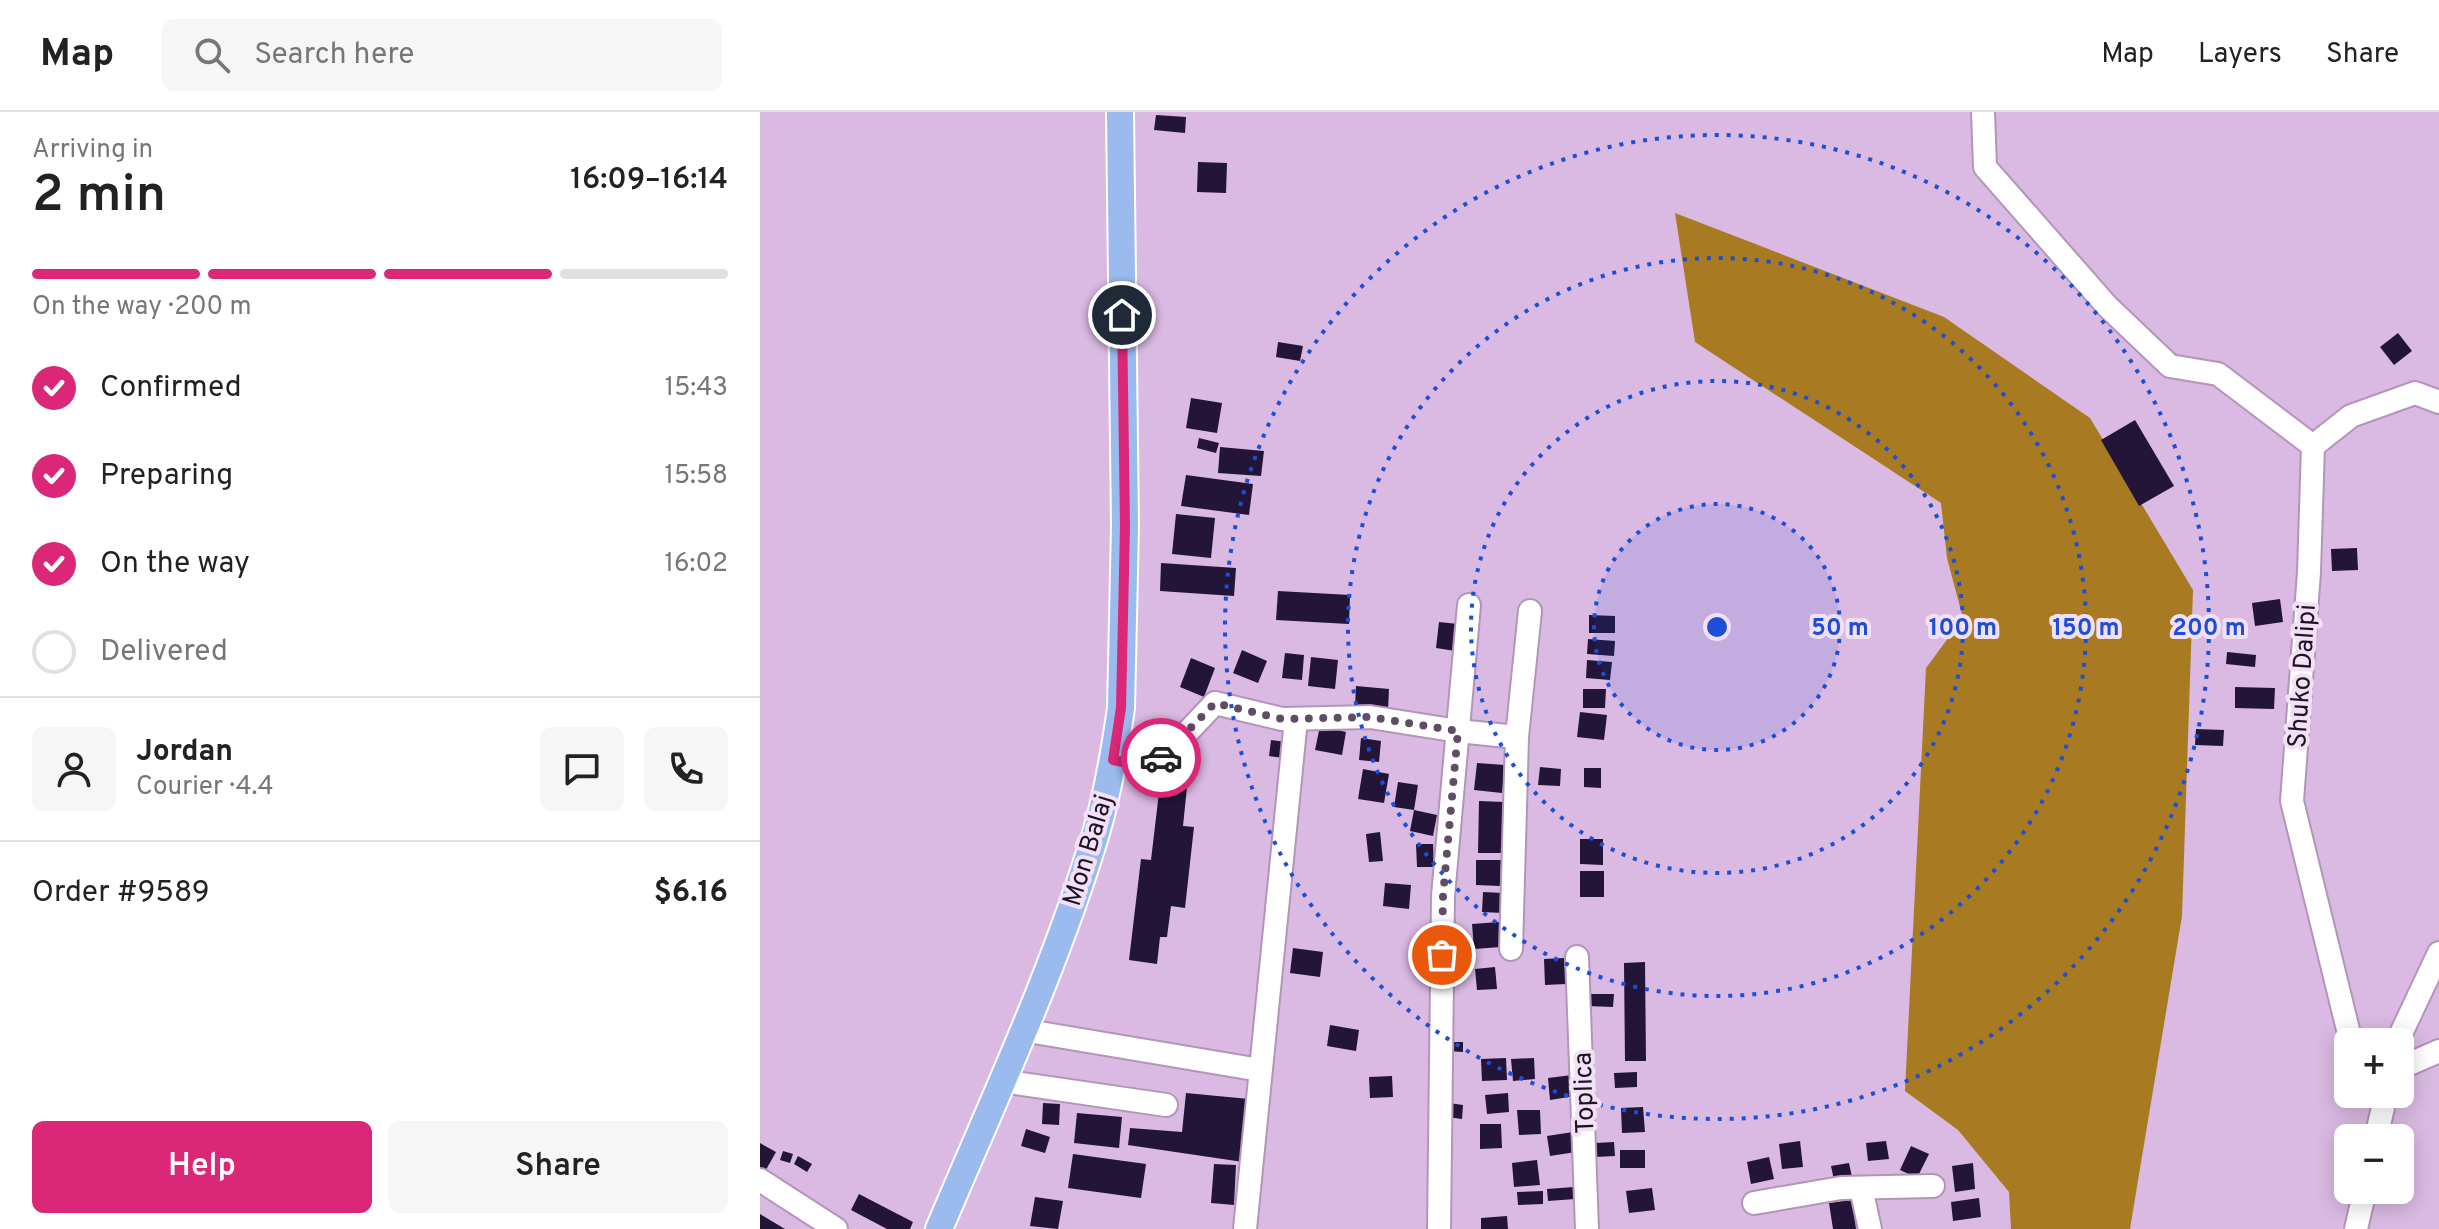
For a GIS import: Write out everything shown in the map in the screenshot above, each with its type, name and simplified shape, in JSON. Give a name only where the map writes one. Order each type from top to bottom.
[{"type":"main road","name":"Mon Balaj","points":[[945,1228],[1058,940],[1096,834],[1113,760],[1121,708],[1125,526],[1120,112]]},
{"type":"street","points":[[1983,112],[1985,167],[2107,306],[2170,366],[2218,374],[2313,446],[2351,416],[2415,393],[2439,402]]},
{"type":"street","name":"Shuko Dalipi","points":[[2313,446],[2309,572],[2292,801],[2348,1028]]},
{"type":"street","points":[[1439,1229],[1443,896],[1469,605]]},
{"type":"street","points":[[1511,949],[1517,737],[1530,611]]},
{"type":"street","points":[[1113,760],[1133,764],[1163,758],[1215,703],[1271,717],[1370,717],[1517,737]]},
{"type":"street","points":[[1245,1229],[1296,719]]},
{"type":"street","points":[[2404,1028],[2439,953]]},
{"type":"street","name":"Toplica","points":[[1577,957],[1587,1229]]},
{"type":"street","points":[[1022,1030],[1260,1070]]},
{"type":"street","points":[[2414,1062],[2439,1051]]},
{"type":"street","points":[[1002,1081],[1166,1105]]},
{"type":"street","points":[[760,1180],[836,1229]]},
{"type":"street","points":[[1754,1203],[1841,1188],[1933,1186]]},
{"type":"street","points":[[1861,1188],[1870,1229]]},
{"type":"street","points":[[2356,1229],[2362,1204]]},
{"type":"shaded area","points":[[1675,213],[1944,317],[2090,418],[2193,590],[2182,916],[2130,1229],[2011,1229],[2009,1192],[1958,1130],[1905,1091],[1926,668],[1963,618],[1947,558],[1941,503],[1695,342]]},
{"type":"building","points":[[1156,115],[1186,117],[1185,133],[1154,130]]},
{"type":"building","points":[[1198,162],[1227,163],[1226,193],[1197,192]]},
{"type":"building","points":[[2398,333],[2412,351],[2394,365],[2380,347]]},
{"type":"building","points":[[1278,342],[1303,346],[1300,361],[1276,357]]},
{"type":"building","points":[[1191,398],[1222,403],[1217,433],[1186,428]]},
{"type":"building","points":[[2135,420],[2174,486],[2139,506],[2101,440]]},
{"type":"building","points":[[1199,438],[1219,443],[1216,453],[1197,448]]},
{"type":"building","points":[[1220,447],[1264,451],[1261,476],[1218,473]]},
{"type":"building","points":[[1186,475],[1253,484],[1249,515],[1181,506]]},
{"type":"building","points":[[1176,514],[1215,518],[1211,558],[1172,554]]},
{"type":"building","points":[[2357,548],[2358,570],[2332,571],[2331,549]]},
{"type":"building","points":[[1161,563],[1236,568],[1234,596],[1160,591]]},
{"type":"building","points":[[1278,591],[1350,595],[1349,624],[1276,620]]},
{"type":"building","points":[[2280,599],[2283,622],[2255,626],[2252,603]]},
{"type":"building","points":[[1589,615],[1615,616],[1615,633],[1589,633]]},
{"type":"building","points":[[1439,622],[1458,624],[1455,651],[1436,648]]},
{"type":"building","points":[[1588,639],[1615,641],[1614,656],[1587,654]]},
{"type":"building","points":[[1242,650],[1267,661],[1258,683],[1233,673]]},
{"type":"building","points":[[2227,652],[2256,655],[2255,667],[2226,664]]},
{"type":"building","points":[[1285,653],[1304,655],[1302,680],[1282,678]]},
{"type":"building","points":[[1311,657],[1338,660],[1335,689],[1308,686]]},
{"type":"building","points":[[1191,658],[1215,668],[1204,697],[1180,687]]},
{"type":"building","points":[[1587,660],[1612,662],[1610,680],[1586,678]]},
{"type":"building","points":[[1356,686],[1389,689],[1388,710],[1355,708]]},
{"type":"building","points":[[2235,687],[2275,688],[2274,709],[2235,708]]},
{"type":"building","points":[[1583,689],[1606,689],[1605,708],[1583,708]]},
{"type":"building","points":[[1580,712],[1607,715],[1604,740],[1577,737]]},
{"type":"building","points":[[1320,726],[1346,732],[1342,755],[1315,750]]},
{"type":"building","points":[[2196,729],[2224,730],[2223,746],[2195,745]]},
{"type":"building","points":[[1361,738],[1381,741],[1379,762],[1359,760]]},
{"type":"building","points":[[1271,740],[1286,742],[1284,758],[1269,756]]},
{"type":"building","points":[[1477,763],[1505,765],[1502,793],[1474,790]]},
{"type":"building","points":[[1540,767],[1561,769],[1560,786],[1538,785]]},
{"type":"building","points":[[1584,768],[1601,768],[1601,788],[1584,787]]},
{"type":"building","points":[[1363,769],[1389,774],[1384,803],[1358,799]]},
{"type":"building","points":[[1398,782],[1418,785],[1414,810],[1394,807]]},
{"type":"building","points":[[1160,784],[1187,787],[1183,826],[1194,827],[1185,908],[1171,906],[1167,937],[1160,937],[1157,964],[1129,960],[1141,859],[1151,860]]},
{"type":"building","points":[[1479,801],[1505,802],[1504,853],[1478,853]]},
{"type":"building","points":[[1414,810],[1437,815],[1433,836],[1410,831]]},
{"type":"building","points":[[1380,832],[1383,861],[1369,862],[1366,834]]},
{"type":"building","points":[[1580,839],[1603,839],[1603,865],[1580,864]]},
{"type":"building","points":[[1416,844],[1433,844],[1434,867],[1417,867]]},
{"type":"building","points":[[1476,860],[1501,860],[1500,886],[1476,885]]},
{"type":"building","points":[[1580,871],[1604,871],[1604,897],[1580,897]]},
{"type":"building","points":[[1385,883],[1411,885],[1409,909],[1383,906]]},
{"type":"building","points":[[1483,892],[1504,893],[1503,913],[1482,912]]},
{"type":"building","points":[[1499,922],[1501,947],[1474,949],[1472,924]]},
{"type":"building","points":[[1293,948],[1323,952],[1320,977],[1290,973]]},
{"type":"building","points":[[1564,958],[1566,984],[1545,985],[1544,959]]},
{"type":"building","points":[[1645,962],[1646,1061],[1625,1061],[1624,963]]},
{"type":"building","points":[[1495,967],[1497,989],[1477,990],[1475,969]]},
{"type":"building","points":[[1587,994],[1614,994],[1613,1007],[1586,1006]]},
{"type":"building","points":[[1330,1025],[1359,1030],[1356,1051],[1327,1046]]},
{"type":"building","points":[[1448,1042],[1463,1042],[1463,1052],[1447,1051]]},
{"type":"building","points":[[1506,1058],[1507,1080],[1482,1081],[1481,1059]]},
{"type":"building","points":[[1534,1058],[1535,1079],[1513,1081],[1511,1059]]},
{"type":"building","points":[[1637,1072],[1637,1087],[1615,1088],[1614,1073]]},
{"type":"building","points":[[1572,1075],[1575,1096],[1550,1100],[1548,1078]]},
{"type":"building","points":[[1392,1076],[1393,1097],[1370,1098],[1369,1077]]},
{"type":"building","points":[[1186,1093],[1249,1099],[1243,1162],[1128,1145],[1130,1128],[1182,1132]]},
{"type":"building","points":[[1508,1093],[1509,1112],[1487,1114],[1485,1095]]},
{"type":"building","points":[[1043,1103],[1060,1104],[1059,1125],[1042,1124]]},
{"type":"building","points":[[1449,1103],[1463,1105],[1462,1119],[1447,1117]]},
{"type":"building","points":[[1643,1107],[1645,1132],[1622,1133],[1621,1108]]},
{"type":"building","points":[[1517,1110],[1540,1110],[1541,1134],[1519,1135]]},
{"type":"building","points":[[1077,1113],[1122,1117],[1119,1148],[1074,1143]]},
{"type":"building","points":[[1480,1124],[1501,1124],[1502,1148],[1480,1149]]},
{"type":"building","points":[[1026,1129],[1050,1137],[1045,1153],[1021,1146]]},
{"type":"building","points":[[1573,1132],[1576,1152],[1550,1156],[1547,1136]]},
{"type":"building","points":[[1800,1141],[1803,1167],[1782,1169],[1779,1144]]},
{"type":"building","points":[[1886,1141],[1889,1159],[1868,1161],[1866,1143]]},
{"type":"building","points":[[1614,1142],[1615,1156],[1595,1157],[1595,1143]]},
{"type":"building","points":[[760,1143],[776,1152],[763,1175],[760,1173]]},
{"type":"building","points":[[1911,1146],[1929,1154],[1917,1178],[1900,1170]]},
{"type":"building","points":[[1620,1150],[1645,1150],[1645,1168],[1620,1168]]},
{"type":"building","points":[[783,1151],[793,1154],[790,1163],[780,1160]]},
{"type":"building","points":[[1073,1154],[1146,1164],[1141,1198],[1068,1188]]},
{"type":"building","points":[[798,1156],[812,1164],[807,1172],[794,1164]]},
{"type":"building","points":[[1769,1157],[1774,1179],[1751,1184],[1747,1162]]},
{"type":"building","points":[[1537,1160],[1540,1185],[1514,1187],[1512,1163]]},
{"type":"building","points":[[1849,1163],[1852,1177],[1834,1180],[1831,1166]]},
{"type":"building","points":[[1973,1163],[1975,1189],[1955,1192],[1952,1166]]},
{"type":"building","points":[[1214,1164],[1236,1165],[1234,1205],[1211,1203]]},
{"type":"building","points":[[1574,1187],[1575,1199],[1548,1201],[1547,1189]]},
{"type":"building","points":[[1652,1188],[1655,1210],[1629,1213],[1626,1191]]},
{"type":"building","points":[[1543,1191],[1543,1204],[1518,1205],[1517,1192]]},
{"type":"building","points":[[859,1194],[913,1222],[910,1229],[887,1229],[851,1210]]},
{"type":"building","points":[[1035,1197],[1063,1201],[1058,1229],[1030,1226]]},
{"type":"building","points":[[1979,1198],[1981,1217],[1953,1221],[1951,1202]]},
{"type":"building","points":[[1852,1200],[1856,1229],[1833,1229],[1829,1203]]},
{"type":"building","points":[[760,1214],[785,1229],[760,1229]]},
{"type":"building","points":[[1507,1216],[1508,1229],[1481,1229],[1481,1218]]},
{"type":"way so far","points":[[1161,758],[1215,703],[1282,719],[1370,717],[1458,731],[1443,896],[1442,955]]},
{"type":"route","points":[[1122,315],[1125,526],[1121,708],[1113,760],[1133,764],[1161,758]]}]
